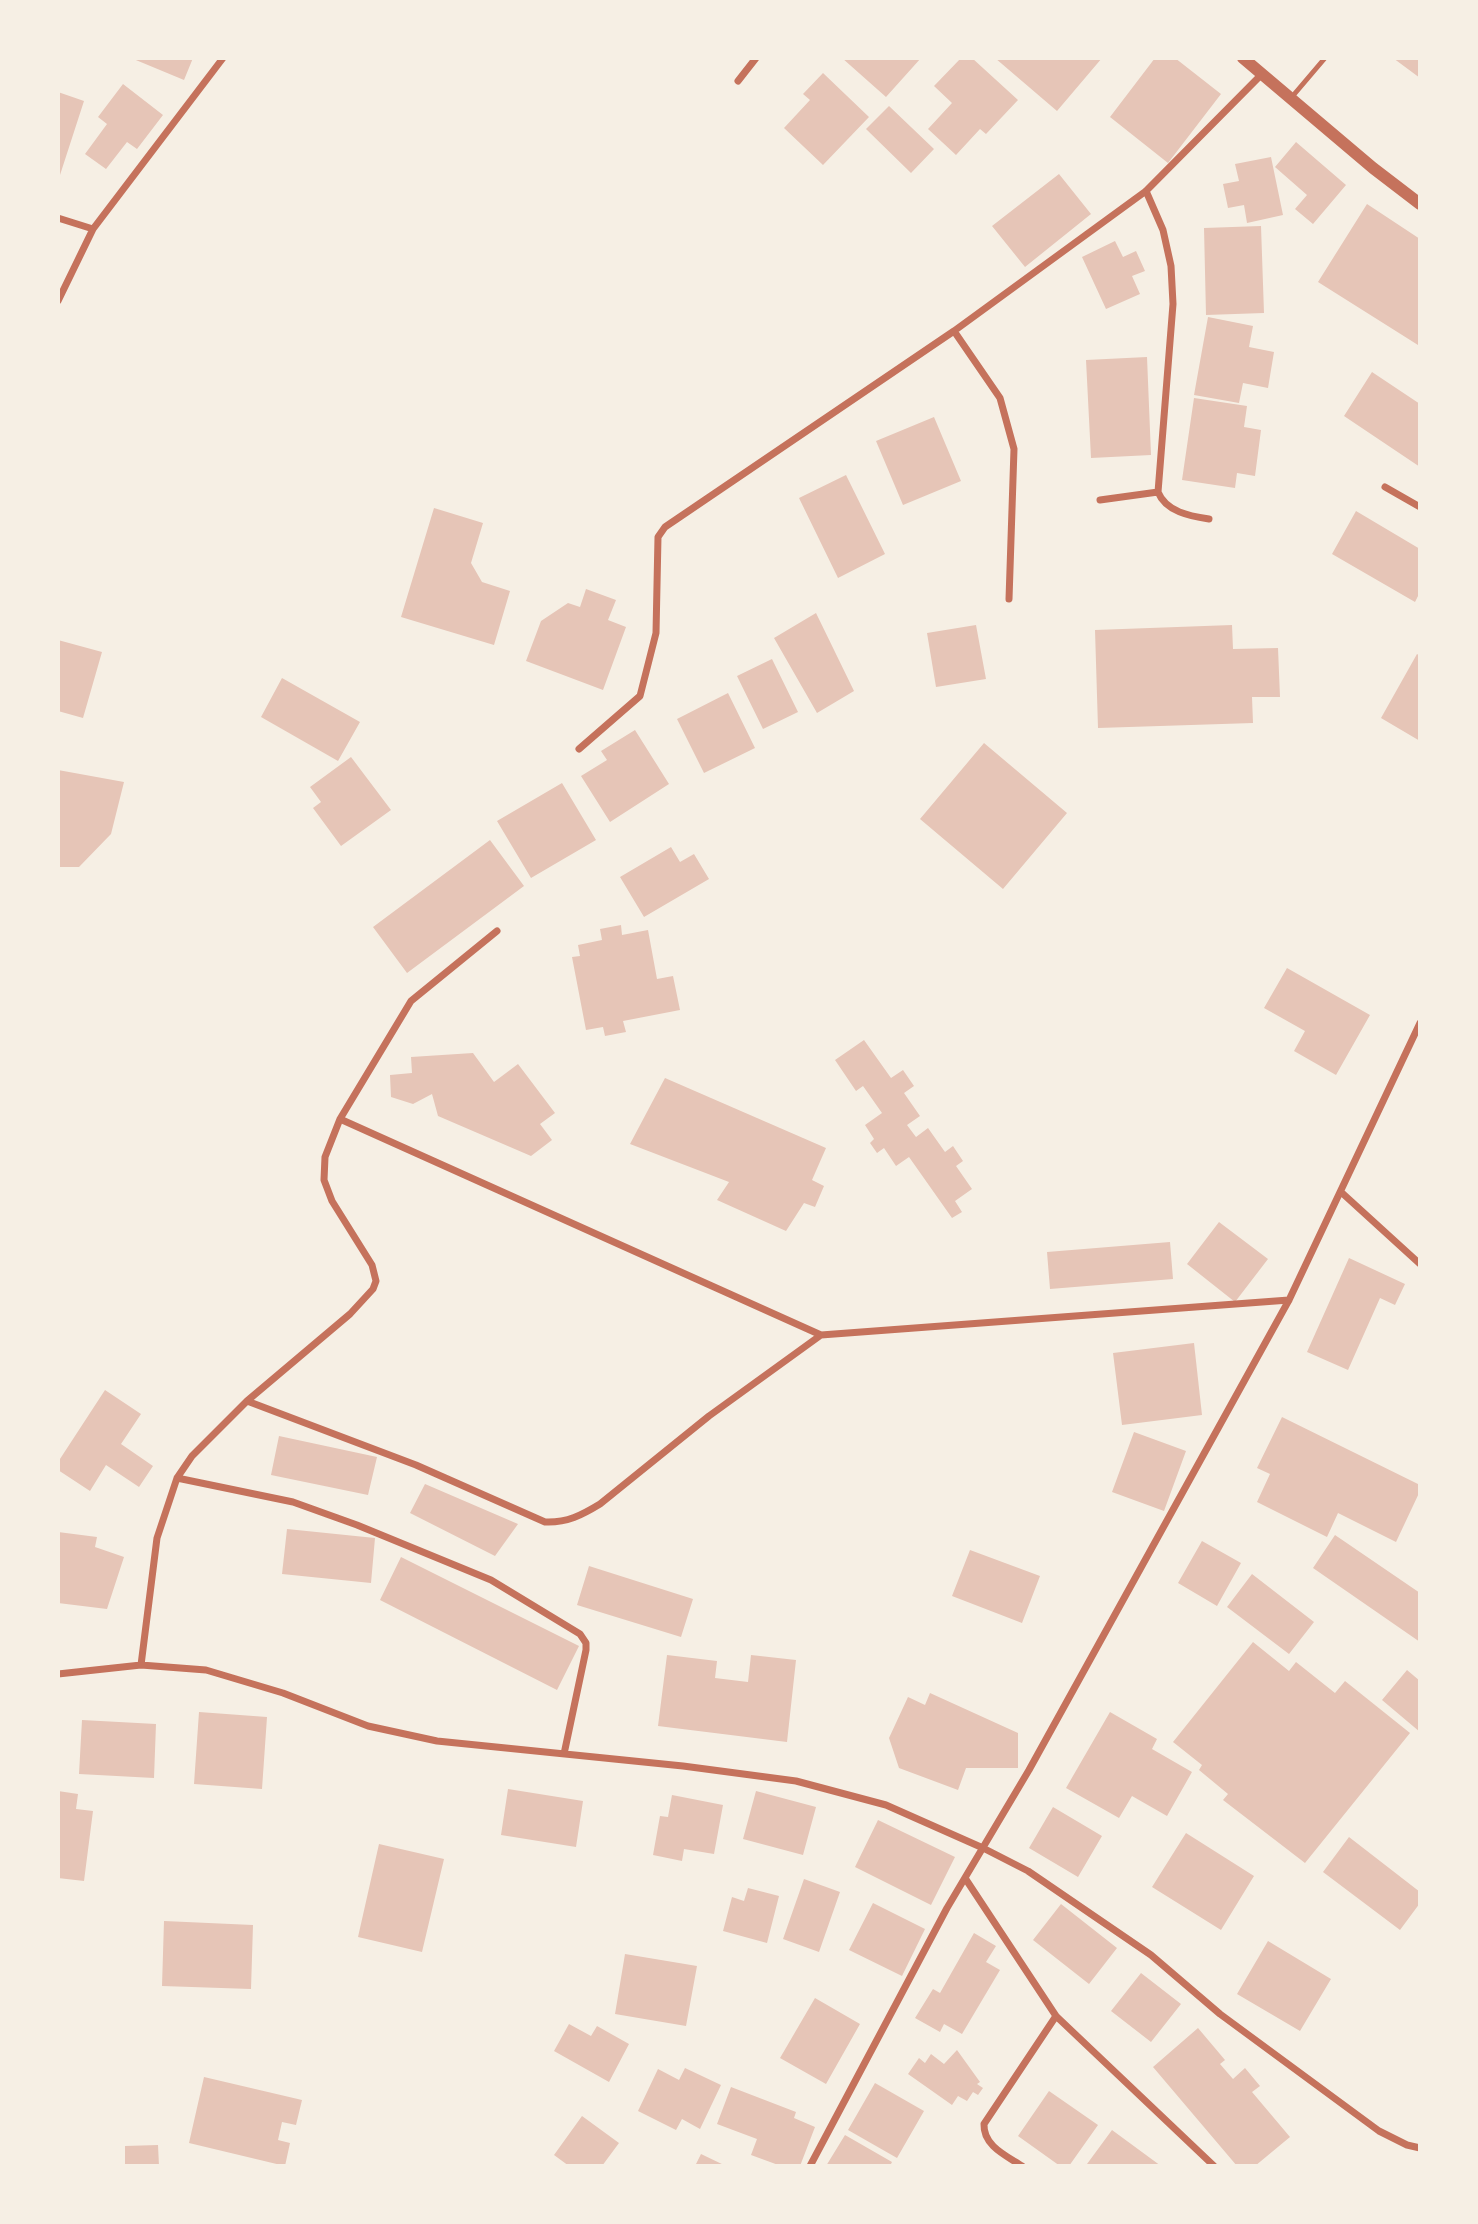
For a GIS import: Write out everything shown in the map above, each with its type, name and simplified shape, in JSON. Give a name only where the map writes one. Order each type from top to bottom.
[{"type":"street","points":[[58,301],[93,229],[223,58]]},
{"type":"street","points":[[738,81],[756,58]]},
{"type":"street","points":[[1243,58],[1373,168],[1420,204]]},
{"type":"street","points":[[579,749],[640,696],[656,634],[657,537],[665,527],[954,331],[1146,191],[1262,74]]},
{"type":"street","points":[[1146,191],[1163,230],[1171,266],[1173,304],[1158,492],[1162,500],[1176,510],[1209,519]]},
{"type":"street","points":[[58,218],[93,229]]},
{"type":"street","points":[[954,331],[1000,398],[1014,449],[1009,599]]},
{"type":"street","points":[[1385,487],[1420,507]]},
{"type":"street","points":[[1100,500],[1158,492]]},
{"type":"street","points":[[141,1665],[157,1538],[177,1478],[192,1456],[247,1401],[350,1314],[373,1289],[376,1280],[372,1265],[332,1200],[324,1180],[325,1157],[340,1119],[411,1001],[497,931]]},
{"type":"street","points":[[810,2166],[965,1878],[1030,1770],[1289,1300],[1420,1023]]},
{"type":"street","points":[[340,1119],[821,1335],[1289,1300]]},
{"type":"street","points":[[1341,1192],[1420,1264]]},
{"type":"street","points":[[247,1401],[416,1465],[545,1522],[556,1522],[582,1515],[600,1504],[709,1416],[821,1335]]},
{"type":"street","points":[[177,1478],[293,1502],[357,1525],[491,1580],[565,1623],[580,1634],[586,1643],[586,1650],[564,1754]]},
{"type":"street","points":[[58,1674],[141,1665],[206,1670],[283,1693],[368,1726],[437,1741],[796,1781],[886,1805],[1028,1871],[1151,1955],[1220,2014],[1379,2131],[1407,2145],[1420,2148]]},
{"type":"street","points":[[965,1878],[1056,2016],[1214,2166]]},
{"type":"street","points":[[1022,2166],[992,2146],[984,2131],[984,2124],[1056,2016]]},
{"type":"lane","points":[[1291,98],[1325,58]]},
{"type":"building","points":[[131,58],[193,58],[184,80]]},
{"type":"building","points":[[842,58],[921,58],[886,97]]},
{"type":"building","points":[[961,58],[972,58],[1018,100],[986,134],[980,129],[956,155],[928,129],[952,103],[934,86]]},
{"type":"building","points":[[995,58],[1102,58],[1057,111]]},
{"type":"building","points":[[1155,58],[1175,58],[1221,94],[1168,163],[1110,117]]},
{"type":"building","points":[[1393,58],[1420,58],[1420,78]]},
{"type":"building","points":[[823,73],[869,117],[823,165],[784,128],[810,100],[803,94]]},
{"type":"building","points":[[123,84],[163,115],[137,149],[127,142],[106,169],[85,154],[107,124],[98,117]]},
{"type":"building","points":[[58,92],[84,101],[60,175],[58,174]]},
{"type":"building","points":[[889,106],[934,149],[911,173],[866,129]]},
{"type":"building","points":[[1296,142],[1346,185],[1313,224],[1295,209],[1307,195],[1275,167]]},
{"type":"building","points":[[1271,157],[1283,215],[1247,223],[1244,205],[1228,208],[1223,184],[1239,181],[1235,164]]},
{"type":"building","points":[[1059,174],[1091,214],[1025,267],[992,226]]},
{"type":"building","points":[[1367,204],[1420,239],[1418,345],[1318,282]]},
{"type":"building","points":[[1261,226],[1264,313],[1206,315],[1204,228]]},
{"type":"building","points":[[1115,241],[1123,257],[1136,251],[1145,271],[1132,276],[1140,294],[1106,309],[1082,257]]},
{"type":"building","points":[[1208,317],[1253,326],[1249,347],[1274,352],[1268,388],[1243,383],[1239,403],[1194,395]]},
{"type":"building","points":[[1147,357],[1151,455],[1091,458],[1086,360]]},
{"type":"building","points":[[1372,372],[1420,404],[1420,467],[1344,416]]},
{"type":"building","points":[[1194,398],[1247,406],[1244,427],[1261,430],[1255,476],[1237,473],[1235,488],[1182,480]]},
{"type":"building","points":[[934,417],[961,481],[903,505],[876,441]]},
{"type":"building","points":[[846,475],[885,554],[838,578],[799,498]]},
{"type":"building","points":[[434,508],[483,523],[471,563],[482,582],[510,591],[494,645],[401,617]]},
{"type":"building","points":[[1356,511],[1420,549],[1420,592],[1415,602],[1332,554]]},
{"type":"building","points":[[586,589],[616,600],[608,620],[626,627],[603,690],[526,661],[541,621],[568,603],[580,607]]},
{"type":"building","points":[[816,613],[854,691],[817,713],[774,638]]},
{"type":"building","points":[[976,625],[986,679],[936,687],[927,633]]},
{"type":"building","points":[[1232,625],[1233,649],[1278,648],[1280,697],[1252,697],[1253,723],[1098,728],[1095,630]]},
{"type":"building","points":[[58,640],[102,652],[83,718],[58,711]]},
{"type":"building","points":[[1417,654],[1420,656],[1420,741],[1381,718]]},
{"type":"building","points":[[772,659],[798,712],[763,729],[737,676]]},
{"type":"building","points":[[282,678],[360,722],[338,761],[261,717]]},
{"type":"building","points":[[728,693],[755,748],[704,773],[677,719]]},
{"type":"building","points":[[635,730],[669,784],[610,822],[581,776],[607,760],[601,751]]},
{"type":"building","points":[[984,743],[1067,813],[1003,889],[920,819]]},
{"type":"building","points":[[351,757],[391,810],[341,846],[313,808],[321,802],[310,787]]},
{"type":"building","points":[[58,770],[124,782],[111,834],[79,867],[58,867]]},
{"type":"building","points":[[562,783],[596,840],[531,878],[497,821]]},
{"type":"building","points":[[490,840],[524,886],[407,973],[373,927]]},
{"type":"building","points":[[671,847],[680,862],[694,854],[709,879],[644,917],[620,877]]},
{"type":"building","points":[[621,925],[622,935],[648,930],[657,979],[673,976],[680,1010],[623,1021],[626,1032],[605,1036],[603,1027],[586,1030],[572,957],[580,956],[578,945],[602,940],[600,929]]},
{"type":"building","points":[[1287,968],[1370,1015],[1336,1075],[1294,1051],[1305,1031],[1264,1008]]},
{"type":"building","points":[[864,1040],[891,1078],[903,1070],[914,1086],[904,1093],[920,1116],[907,1125],[916,1137],[928,1128],[945,1152],[953,1146],[963,1161],[956,1166],[972,1189],[955,1201],[962,1212],[952,1218],[909,1157],[896,1166],[884,1148],[877,1153],[870,1143],[874,1139],[865,1125],[882,1113],[863,1086],[856,1091],[835,1060]]},
{"type":"building","points":[[473,1053],[494,1082],[518,1064],[555,1113],[540,1124],[552,1140],[531,1156],[438,1116],[432,1094],[413,1104],[391,1097],[390,1075],[412,1073],[411,1057]]},
{"type":"building","points":[[665,1078],[826,1148],[812,1180],[824,1186],[815,1207],[804,1203],[786,1231],[717,1200],[729,1182],[630,1144]]},
{"type":"building","points":[[1219,1222],[1268,1259],[1235,1302],[1187,1264]]},
{"type":"building","points":[[1170,1242],[1173,1279],[1050,1289],[1047,1252]]},
{"type":"building","points":[[1349,1258],[1405,1284],[1395,1305],[1380,1298],[1348,1370],[1307,1352]]},
{"type":"building","points":[[1194,1343],[1202,1415],[1122,1425],[1113,1353]]},
{"type":"building","points":[[105,1390],[141,1414],[121,1444],[153,1466],[139,1487],[106,1465],[90,1491],[58,1470],[58,1462]]},
{"type":"building","points":[[1282,1417],[1420,1485],[1420,1491],[1396,1542],[1338,1513],[1327,1537],[1257,1502],[1270,1474],[1257,1468]]},
{"type":"building","points":[[1134,1432],[1186,1451],[1164,1511],[1112,1492]]},
{"type":"building","points":[[279,1436],[377,1457],[368,1495],[271,1475]]},
{"type":"building","points":[[425,1484],[518,1524],[495,1556],[410,1513]]},
{"type":"building","points":[[287,1529],[375,1538],[371,1583],[282,1574]]},
{"type":"building","points":[[58,1532],[97,1537],[95,1547],[124,1557],[107,1609],[58,1603]]},
{"type":"building","points":[[1335,1535],[1420,1593],[1420,1642],[1313,1568]]},
{"type":"building","points":[[1202,1541],[1241,1563],[1217,1606],[1178,1583]]},
{"type":"building","points":[[970,1550],[1040,1576],[1022,1623],[952,1596]]},
{"type":"building","points":[[401,1557],[579,1646],[557,1690],[380,1600]]},
{"type":"building","points":[[589,1566],[693,1599],[681,1637],[577,1605]]},
{"type":"building","points":[[1252,1574],[1314,1622],[1289,1654],[1227,1607]]},
{"type":"building","points":[[1253,1642],[1289,1671],[1296,1662],[1335,1693],[1345,1681],[1410,1733],[1305,1863],[1223,1800],[1228,1794],[1199,1770],[1202,1765],[1173,1742]]},
{"type":"building","points":[[667,1655],[717,1661],[715,1678],[748,1682],[751,1655],[796,1660],[787,1742],[658,1726]]},
{"type":"building","points":[[1407,1670],[1420,1681],[1420,1732],[1382,1700]]},
{"type":"building","points":[[930,1693],[1018,1733],[1018,1768],[966,1768],[958,1790],[899,1768],[889,1738],[908,1697],[925,1705]]},
{"type":"building","points":[[199,1712],[267,1717],[262,1789],[194,1784]]},
{"type":"building","points":[[1110,1712],[1157,1739],[1152,1749],[1192,1772],[1167,1816],[1132,1796],[1119,1818],[1066,1788]]},
{"type":"building","points":[[82,1720],[156,1724],[154,1778],[79,1774]]},
{"type":"building","points":[[508,1789],[583,1801],[576,1847],[501,1835]]},
{"type":"building","points":[[58,1791],[78,1794],[76,1809],[93,1811],[84,1881],[58,1878]]},
{"type":"building","points":[[756,1791],[816,1807],[803,1855],[743,1839]]},
{"type":"building","points":[[672,1795],[723,1805],[714,1854],[684,1849],[682,1861],[653,1855],[660,1816],[668,1817]]},
{"type":"building","points":[[1053,1807],[1102,1836],[1078,1877],[1029,1848]]},
{"type":"building","points":[[878,1820],[955,1857],[931,1905],[855,1867]]},
{"type":"building","points":[[1186,1833],[1254,1876],[1221,1930],[1152,1887]]},
{"type":"building","points":[[1349,1837],[1420,1892],[1420,1903],[1400,1930],[1323,1872]]},
{"type":"building","points":[[379,1844],[444,1859],[422,1952],[358,1937]]},
{"type":"building","points":[[804,1879],[840,1892],[819,1952],[783,1939]]},
{"type":"building","points":[[748,1888],[779,1896],[767,1943],[723,1931],[732,1897],[744,1901]]},
{"type":"building","points":[[873,1903],[925,1929],[902,1976],[849,1950]]},
{"type":"building","points":[[1061,1904],[1117,1948],[1089,1984],[1033,1940]]},
{"type":"building","points":[[164,1921],[253,1925],[251,1989],[162,1986]]},
{"type":"building","points":[[974,1933],[996,1946],[986,1962],[1000,1970],[962,2034],[944,2024],[940,2032],[915,2018],[933,1989],[940,1993]]},
{"type":"building","points":[[1268,1941],[1331,1979],[1300,2031],[1237,1994]]},
{"type":"building","points":[[625,1954],[697,1966],[686,2026],[615,2014]]},
{"type":"building","points":[[1141,1973],[1181,2004],[1151,2042],[1111,2011]]},
{"type":"building","points":[[815,1998],[860,2024],[826,2084],[780,2058]]},
{"type":"building","points":[[569,2024],[591,2036],[597,2026],[629,2044],[609,2082],[554,2051]]},
{"type":"building","points":[[1198,2028],[1225,2060],[1220,2064],[1233,2079],[1245,2068],[1260,2086],[1252,2092],[1290,2137],[1255,2166],[1237,2166],[1153,2067]]},
{"type":"building","points":[[957,2050],[980,2082],[977,2084],[983,2088],[978,2095],[973,2092],[967,2101],[958,2096],[952,2105],[908,2074],[919,2058],[925,2063],[931,2054],[944,2064]]},
{"type":"building","points":[[685,2068],[721,2085],[700,2129],[682,2119],[676,2130],[638,2111],[658,2069],[679,2080]]},
{"type":"building","points":[[204,2077],[302,2100],[296,2125],[282,2122],[278,2140],[290,2143],[285,2166],[189,2143]]},
{"type":"building","points":[[875,2083],[924,2111],[897,2158],[848,2130]]},
{"type":"building","points":[[731,2087],[796,2112],[794,2118],[815,2127],[800,2166],[781,2166],[751,2155],[757,2139],[717,2124]]},
{"type":"building","points":[[1049,2091],[1098,2125],[1069,2166],[1060,2166],[1018,2136]]},
{"type":"building","points":[[582,2116],[619,2143],[602,2166],[569,2166],[554,2155]]},
{"type":"building","points":[[1112,2130],[1161,2166],[1087,2164]]},
{"type":"building","points":[[845,2135],[892,2162],[890,2166],[826,2166]]},
{"type":"building","points":[[158,2145],[159,2166],[125,2166],[125,2146]]},
{"type":"building","points":[[701,2154],[726,2166],[695,2166]]}]
